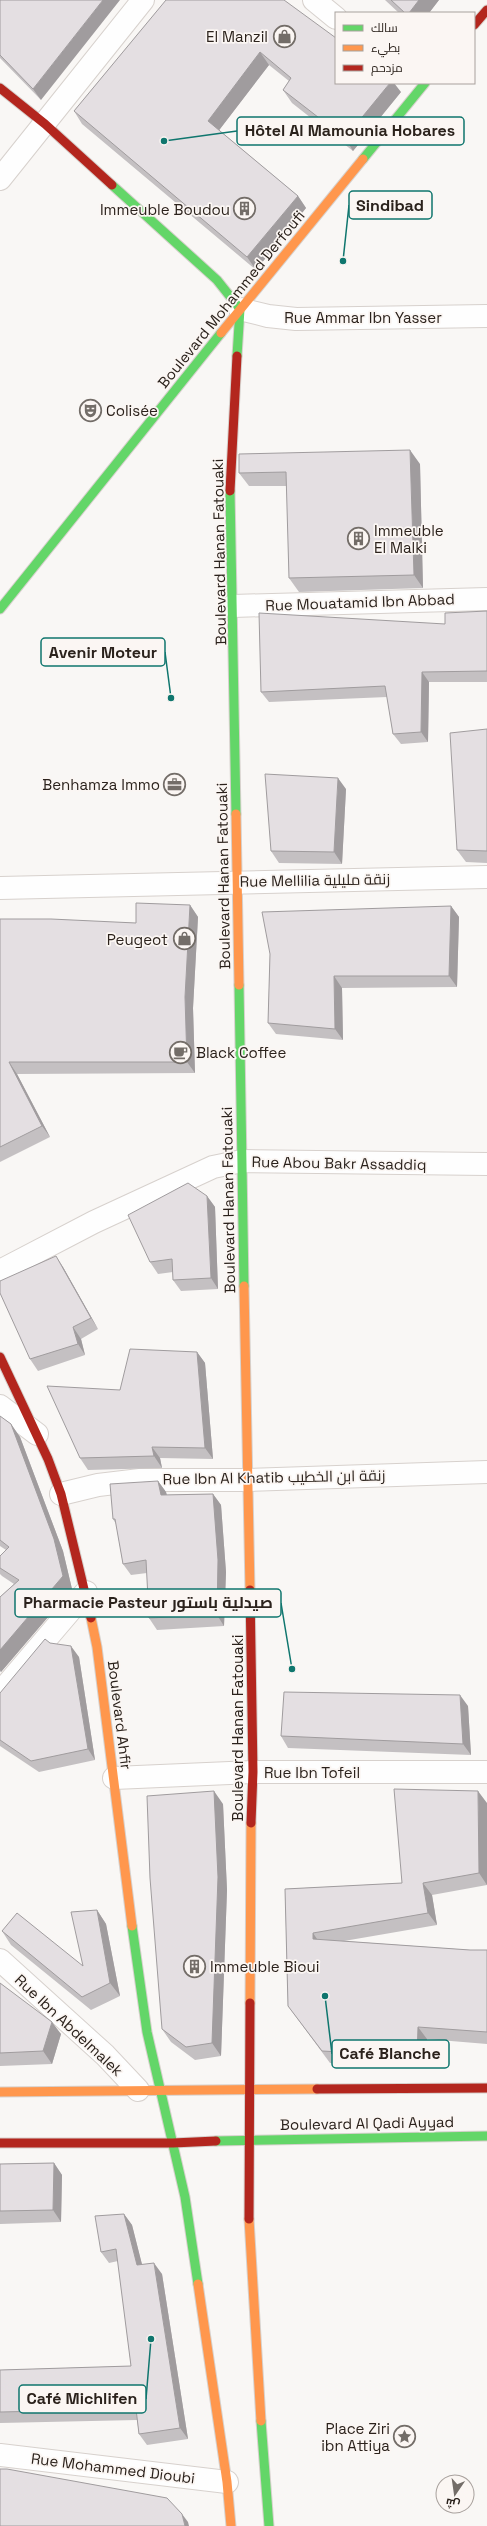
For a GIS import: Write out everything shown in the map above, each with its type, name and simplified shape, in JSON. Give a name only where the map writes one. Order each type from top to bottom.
[{"type":"street","points":[[0,179],[143,0]]},
{"type":"street","points":[[314,0],[335,17]]},
{"type":"street","points":[[475,24],[487,10]]},
{"type":"street","name":"Boulevard Mohammed Derfoufi","points":[[0,609],[420,85]]},
{"type":"street","points":[[0,88],[45,124],[218,280],[240,309]]},
{"type":"street","name":"Rue Ammar Ibn Yasser","points":[[240,309],[268,316],[296,319],[487,316]]},
{"type":"street","name":"Boulevard Hanan Fatouaki","points":[[240,309],[230,487],[249,1480],[253,1772],[249,1887],[250,2091],[247,2139],[247,2191],[256,2368],[268,2526]]},
{"type":"street","name":"Rue Mouatamid Ibn Abbad","points":[[233,606],[487,599]]},
{"type":"street","name":"Rue Mellilia زنقة مليلية","points":[[0,888],[237,881],[487,877]]},
{"type":"street","name":"Rue Abou Bakr Assaddiq","points":[[0,1271],[94,1222],[213,1167],[242,1161],[487,1164]]},
{"type":"street","name":"Boulevard Ahfir","points":[[0,1357],[37,1434],[62,1494],[86,1592],[97,1647],[140,1993],[160,2090],[185,2197],[227,2482],[231,2526]]},
{"type":"street","points":[[0,1406],[37,1434]]},
{"type":"street","name":"Rue Ibn Al Khatib زنقة ابن الخطيب","points":[[62,1494],[98,1485],[140,1480],[249,1480],[487,1472]]},
{"type":"street","points":[[0,1693],[86,1592]]},
{"type":"street","name":"Rue Ibn Tofeil","points":[[114,1778],[253,1772],[487,1772]]},
{"type":"street","name":"Rue Ibn Abdelmalek","points":[[0,1960],[105,2055],[138,2090]]},
{"type":"street","points":[[0,2092],[487,2088]]},
{"type":"street","name":"Boulevard Al Qadi Ayyad","points":[[0,2143],[173,2144],[247,2139],[487,2136]]},
{"type":"street","name":"Rue Mohammed Dioubi","points":[[0,2455],[227,2482]]},
{"type":"building","points":[[0,0],[103,0],[33,89],[0,55]]},
{"type":"building","points":[[166,0],[284,0],[335,37],[335,84],[389,84],[345,138],[283,90],[291,78],[260,52],[208,121],[298,196],[247,257],[74,111]]},
{"type":"building","points":[[391,0],[419,0],[410,12],[404,12]]},
{"type":"building","name":"Immeuble El Malki","points":[[410,450],[414,575],[289,578],[286,472],[239,473],[239,454]]},
{"type":"building","points":[[487,611],[487,671],[422,672],[421,732],[393,734],[385,686],[261,692],[259,613],[445,624],[445,613]]},
{"type":"building","points":[[487,729],[487,851],[457,850],[450,733]]},
{"type":"building","points":[[265,774],[338,778],[334,852],[271,851]]},
{"type":"building","points":[[136,903],[190,905],[185,997],[187,1062],[9,1062],[42,1126],[0,1147],[0,919],[51,919],[136,923]]},
{"type":"building","points":[[451,906],[449,976],[334,976],[335,1029],[268,1023],[270,954],[262,912]]},
{"type":"building","points":[[188,1183],[207,1196],[211,1278],[173,1280],[172,1259],[150,1262],[128,1215]]},
{"type":"building","points":[[56,1256],[91,1318],[73,1327],[78,1344],[30,1359],[0,1293],[0,1281]]},
{"type":"building","points":[[130,1349],[197,1352],[205,1448],[152,1447],[154,1456],[80,1458],[47,1386],[120,1390]]},
{"type":"building","points":[[0,1416],[11,1424],[54,1539],[63,1576],[0,1650],[0,1597],[19,1580],[0,1568],[0,1556],[9,1547],[0,1540]]},
{"type":"building","points":[[158,1481],[161,1495],[213,1494],[218,1560],[217,1615],[149,1618],[146,1560],[123,1564],[115,1519],[113,1519],[110,1484]]},
{"type":"building","points":[[45,1639],[50,1643],[71,1646],[88,1749],[31,1761],[0,1740],[0,1693]]},
{"type":"building","points":[[284,1692],[460,1695],[463,1744],[281,1736]]},
{"type":"building","points":[[394,1789],[478,1791],[479,1873],[423,1883],[428,1913],[313,1933],[313,1939],[487,1950],[487,2032],[418,2027],[417,2056],[322,2051],[288,2006],[285,1889],[402,1883]]},
{"type":"building","points":[[214,1791],[218,1877],[212,2043],[186,2047],[162,2029],[150,1878],[147,1796]]},
{"type":"building","points":[[97,1910],[110,1983],[82,1997],[2,1931],[17,1913],[83,1966],[71,1912]]},
{"type":"building","points":[[0,1983],[52,2022],[43,2051],[0,2053]]},
{"type":"building","points":[[54,2163],[53,2210],[0,2211],[0,2164]]},
{"type":"building","points":[[124,2214],[137,2265],[154,2263],[180,2428],[139,2434],[136,2409],[0,2412],[0,2370],[131,2366],[116,2249],[101,2252],[95,2216]]},
{"type":"building","points":[[0,2469],[167,2498],[182,2514],[185,2526],[0,2526]]},
{"type":"traffic: fast","points":[[363,159],[424,84]]},
{"type":"traffic: fast","points":[[112,185],[217,280],[240,309],[237,356]]},
{"type":"traffic: fast","points":[[0,609],[221,333]]},
{"type":"traffic: fast","points":[[230,491],[236,814]]},
{"type":"traffic: fast","points":[[239,985],[244,1286]]},
{"type":"traffic: fast","points":[[132,1926],[147,2032],[185,2197],[198,2284]]},
{"type":"traffic: fast","points":[[216,2141],[487,2136]]},
{"type":"traffic: fast","points":[[261,2421],[269,2526]]},
{"type":"traffic: slow","points":[[221,333],[363,159]]},
{"type":"traffic: slow","points":[[236,814],[239,985]]},
{"type":"traffic: slow","points":[[244,1286],[250,1590]]},
{"type":"traffic: slow","points":[[91,1618],[97,1647],[132,1926]]},
{"type":"traffic: slow","points":[[250,2003],[251,1823]]},
{"type":"traffic: slow","points":[[0,2092],[317,2089]]},
{"type":"traffic: slow","points":[[249,2219],[261,2421]]},
{"type":"traffic: slow","points":[[198,2284],[227,2482],[231,2526]]},
{"type":"traffic: jam","points":[[475,24],[487,10]]},
{"type":"traffic: jam","points":[[0,88],[45,124],[112,185]]},
{"type":"traffic: jam","points":[[230,491],[237,356]]},
{"type":"traffic: jam","points":[[0,1357],[48,1459],[61,1494],[91,1618]]},
{"type":"traffic: jam","points":[[250,1590],[253,1772],[251,1823]]},
{"type":"traffic: jam","points":[[249,2219],[250,2003]]},
{"type":"traffic: jam","points":[[317,2089],[487,2088]]},
{"type":"traffic: jam","points":[[0,2143],[173,2143],[216,2141]]},
{"type":"place","name":"El Manzil","points":[[284,36]]},
{"type":"place","name":"Hôtel Al Mamounia Hobares","points":[[164,141]]},
{"type":"place","name":"Immeuble Boudou","points":[[245,209]]},
{"type":"place","name":"Sindibad","points":[[343,261]]},
{"type":"place","name":"Colisée","points":[[91,410]]},
{"type":"place","name":"Immeuble El Malki","points":[[359,539]]},
{"type":"place","name":"Avenir Moteur","points":[[171,698]]},
{"type":"place","name":"Benhamza Immo","points":[[175,784]]},
{"type":"place","name":"Peugeot","points":[[184,939]]},
{"type":"place","name":"Black Coffee","points":[[181,1052]]},
{"type":"place","name":"Pharmacie Pasteur صيدلية باستور","points":[[292,1669]]},
{"type":"place","name":"Immeuble Bioui","points":[[195,1966]]},
{"type":"place","name":"Café Blanche","points":[[325,1996]]},
{"type":"place","name":"Café Michlifen","points":[[151,2339]]},
{"type":"place","name":"Place Ziri ibn Attiya","points":[[405,2437]]}]
